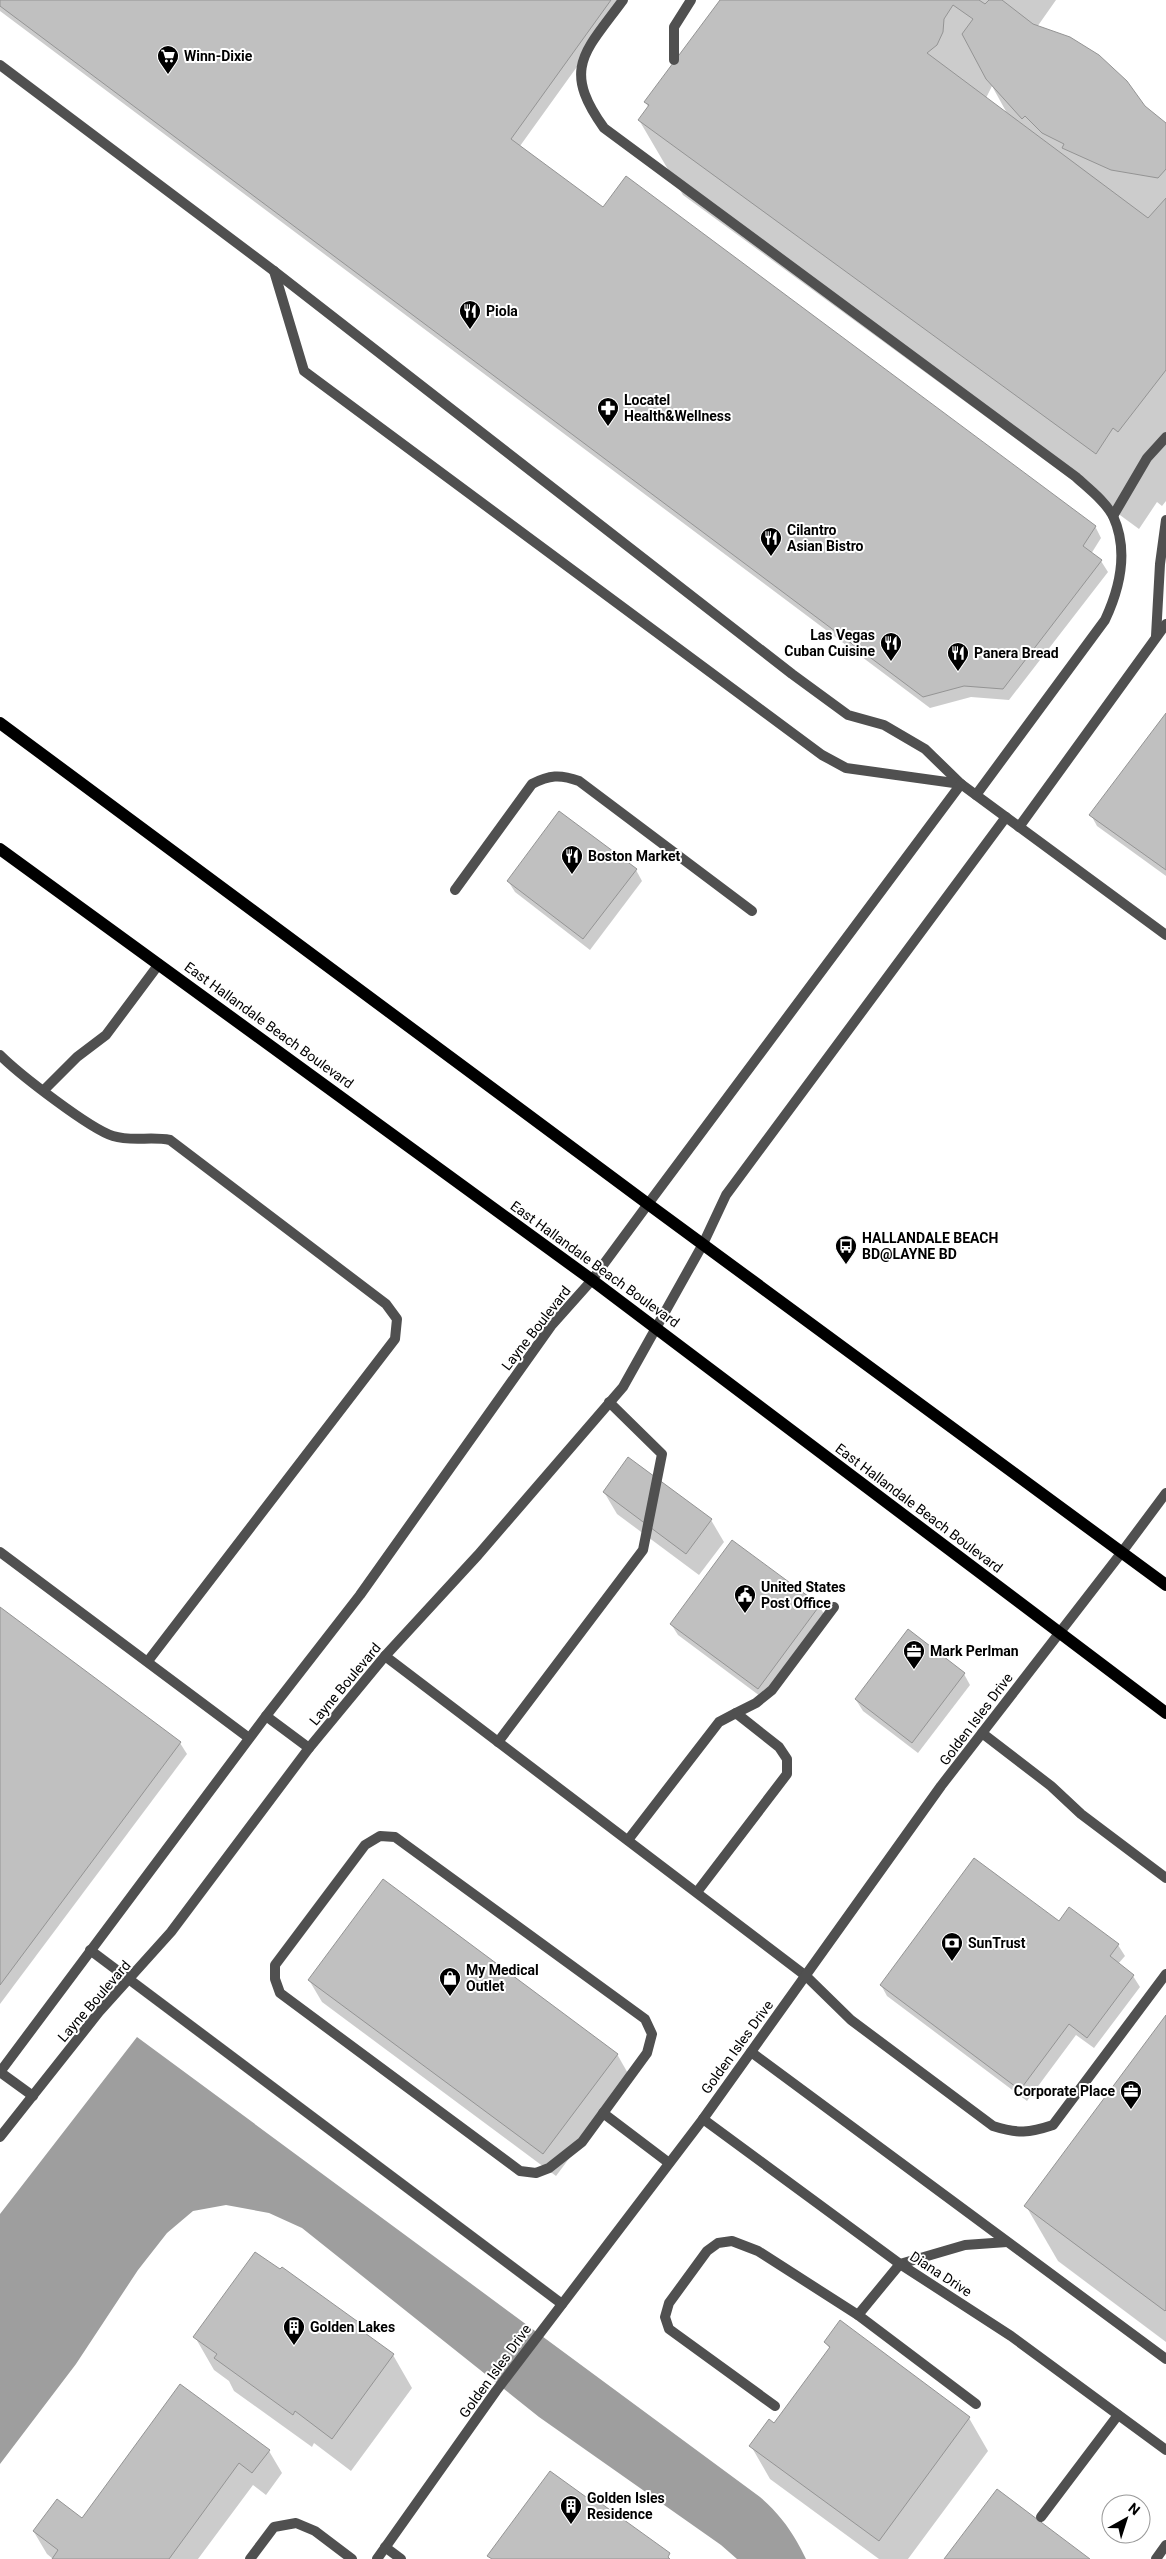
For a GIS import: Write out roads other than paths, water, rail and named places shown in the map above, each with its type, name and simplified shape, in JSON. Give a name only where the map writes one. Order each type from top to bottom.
[{"type":"main road","points":[[0,724],[1166,1585]]},
{"type":"main road","name":"East Hallandale Beach Boulevard","points":[[0,849],[656,1327],[1166,1714]]},
{"type":"street","points":[[623,0],[585,51],[580,69],[582,88],[589,107],[604,128],[1076,477],[1097,496],[1113,516],[1121,544],[1122,568],[1117,594],[1105,620],[976,795]]},
{"type":"street","points":[[674,60],[674,26],[691,0]]},
{"type":"street","points":[[0,65],[274,271],[792,674],[848,715],[884,725],[906,736],[925,749],[961,784],[1166,936]]},
{"type":"street","points":[[274,271],[304,371],[822,755],[846,768],[961,784]]},
{"type":"street","points":[[1113,516],[1146,458],[1166,437]]},
{"type":"street","points":[[1156,637],[1160,564],[1166,520]]},
{"type":"street","points":[[1019,827],[1166,624]]},
{"type":"street","points":[[1156,637],[1166,628]]},
{"type":"street","points":[[455,890],[532,784],[545,777],[562,775],[579,780],[752,911]]},
{"type":"street","name":"Layne Boulevard","points":[[0,2072],[249,1738],[360,1595],[551,1326],[592,1280],[961,784]]},
{"type":"street","name":"Layne Boulevard","points":[[0,2137],[99,2012],[130,1980],[171,1932],[309,1748],[385,1656],[478,1555],[623,1387],[703,1244],[726,1194],[1006,817]]},
{"type":"street","points":[[44,1090],[77,1057],[106,1035],[159,964]]},
{"type":"street","points":[[0,1055],[44,1090],[112,1136],[141,1140],[155,1137],[170,1140],[386,1304],[397,1319],[395,1339],[148,1661]]},
{"type":"street","points":[[498,1742],[643,1550],[662,1454],[610,1402]]},
{"type":"street","name":"Golden Isles Drive","points":[[377,2559],[496,2391],[703,2119],[982,1732],[1166,1493]]},
{"type":"street","points":[[0,1552],[249,1738]]},
{"type":"street","points":[[628,1840],[719,1722],[756,1703],[772,1690],[834,1607]]},
{"type":"street","points":[[385,1656],[806,1976],[851,2020],[994,2126],[1013,2132],[1032,2132],[1053,2125],[1166,1974]]},
{"type":"street","points":[[697,1892],[787,1774],[787,1759],[779,1748],[736,1713]]},
{"type":"street","points":[[266,1716],[309,1748]]},
{"type":"street","points":[[982,1732],[1051,1786],[1081,1814],[1166,1878]]},
{"type":"street","points":[[380,1836],[395,1837],[645,2019],[652,2034],[646,2054],[603,2113],[582,2142],[550,2168],[536,2173],[520,2171],[280,1992],[274,1979],[275,1965],[364,1845],[380,1836]]},
{"type":"street","points":[[90,1950],[562,2304]]},
{"type":"street","points":[[751,2052],[1166,2359]]},
{"type":"street","points":[[0,2072],[33,2096]]},
{"type":"street","points":[[603,2113],[669,2163]]},
{"type":"street","name":"Diana Drive","points":[[703,2119],[900,2264],[1011,2336],[1166,2450]]},
{"type":"street","points":[[775,2406],[669,2329],[665,2317],[669,2303],[707,2251],[718,2243],[732,2241],[758,2251],[858,2315],[976,2404]]},
{"type":"street","points":[[858,2315],[900,2264],[965,2245],[1007,2242]]},
{"type":"street","points":[[1041,2517],[1118,2415]]},
{"type":"street","points":[[250,2559],[274,2527],[296,2523],[315,2531],[352,2559]]},
{"type":"street","points":[[1156,2559],[1166,2545]]},
{"type":"street","points":[[385,2547],[401,2559]]},
{"type":"place","name":"Winn-Dixie","points":[[168,75]]},
{"type":"place","name":"Piola","points":[[470,330]]},
{"type":"place","name":"Locatel Health&Wellness","points":[[608,427]]},
{"type":"place","name":"Cilantro Asian Bistro","points":[[771,557]]},
{"type":"place","name":"Las Vegas Cuban Cuisine","points":[[891,662]]},
{"type":"place","name":"Panera Bread","points":[[958,672]]},
{"type":"place","name":"Boston Market","points":[[572,875]]},
{"type":"place","name":"HALLANDALE BEACH BD@LAYNE BD","points":[[846,1265]]},
{"type":"place","name":"United States Post Office","points":[[745,1614]]},
{"type":"place","name":"Mark Perlman","points":[[914,1670]]},
{"type":"place","name":"SunTrust","points":[[952,1962]]},
{"type":"place","name":"My Medical Outlet","points":[[450,1997]]},
{"type":"place","name":"Corporate Place","points":[[1131,2110]]},
{"type":"place","name":"Golden Lakes","points":[[294,2346]]},
{"type":"place","name":"Golden Isles Residence","points":[[571,2525]]}]
